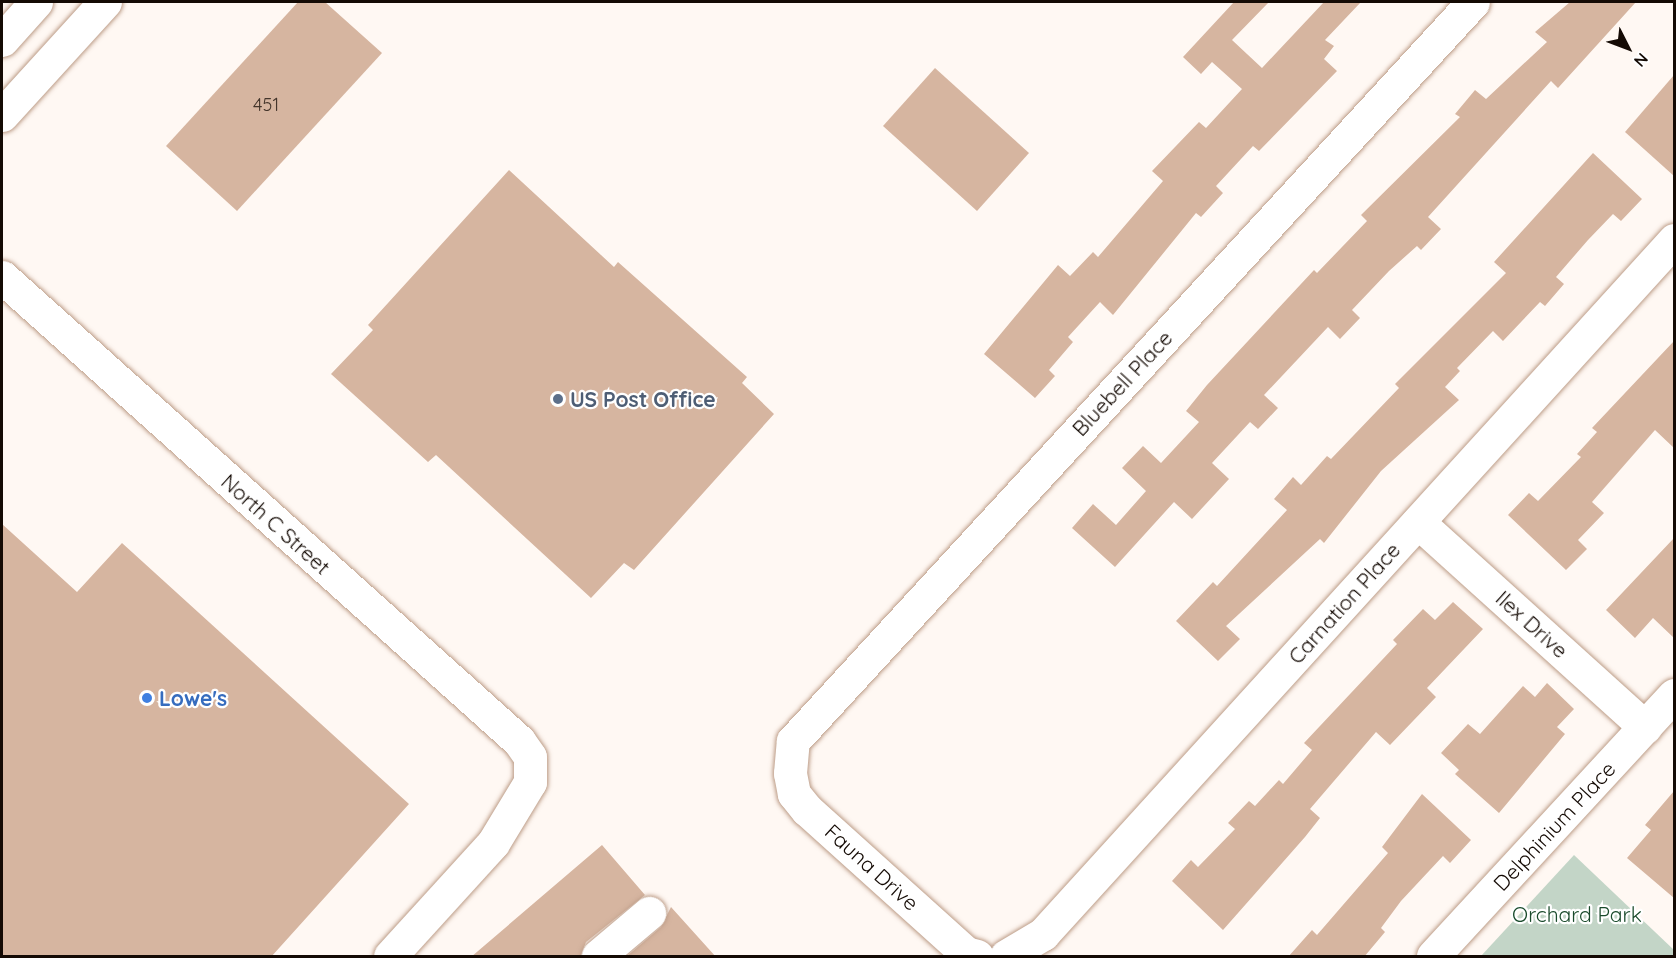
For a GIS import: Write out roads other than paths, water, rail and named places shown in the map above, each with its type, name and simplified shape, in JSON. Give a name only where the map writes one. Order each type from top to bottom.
[{"type":"street","points":[[2,40],[36,2]]},
{"type":"street","points":[[2,115],[105,2]]},
{"type":"street","name":"Bluebell Place","points":[[790,773],[793,741],[805,724],[1473,2]]},
{"type":"street","name":"Carnation Place","points":[[1006,957],[1043,934],[1674,240]]},
{"type":"street","name":"North C Street","points":[[2,277],[519,741],[530,758],[530,782],[493,843],[390,957]]},
{"type":"street","name":"Ilex Drive","points":[[1418,522],[1645,727]]},
{"type":"street","name":"Delphinium Place","points":[[1433,957],[1674,695]]},
{"type":"street","name":"Fauna Drive","points":[[790,773],[794,794],[807,810],[971,955]]},
{"type":"street","points":[[598,957],[649,913]]},
{"type":"place","name":"US Post Office","points":[[558,399]]},
{"type":"place","name":"Lowe's","points":[[147,698]]},
{"type":"park label","name":"Orchard Park","points":[[1577,914]]}]
